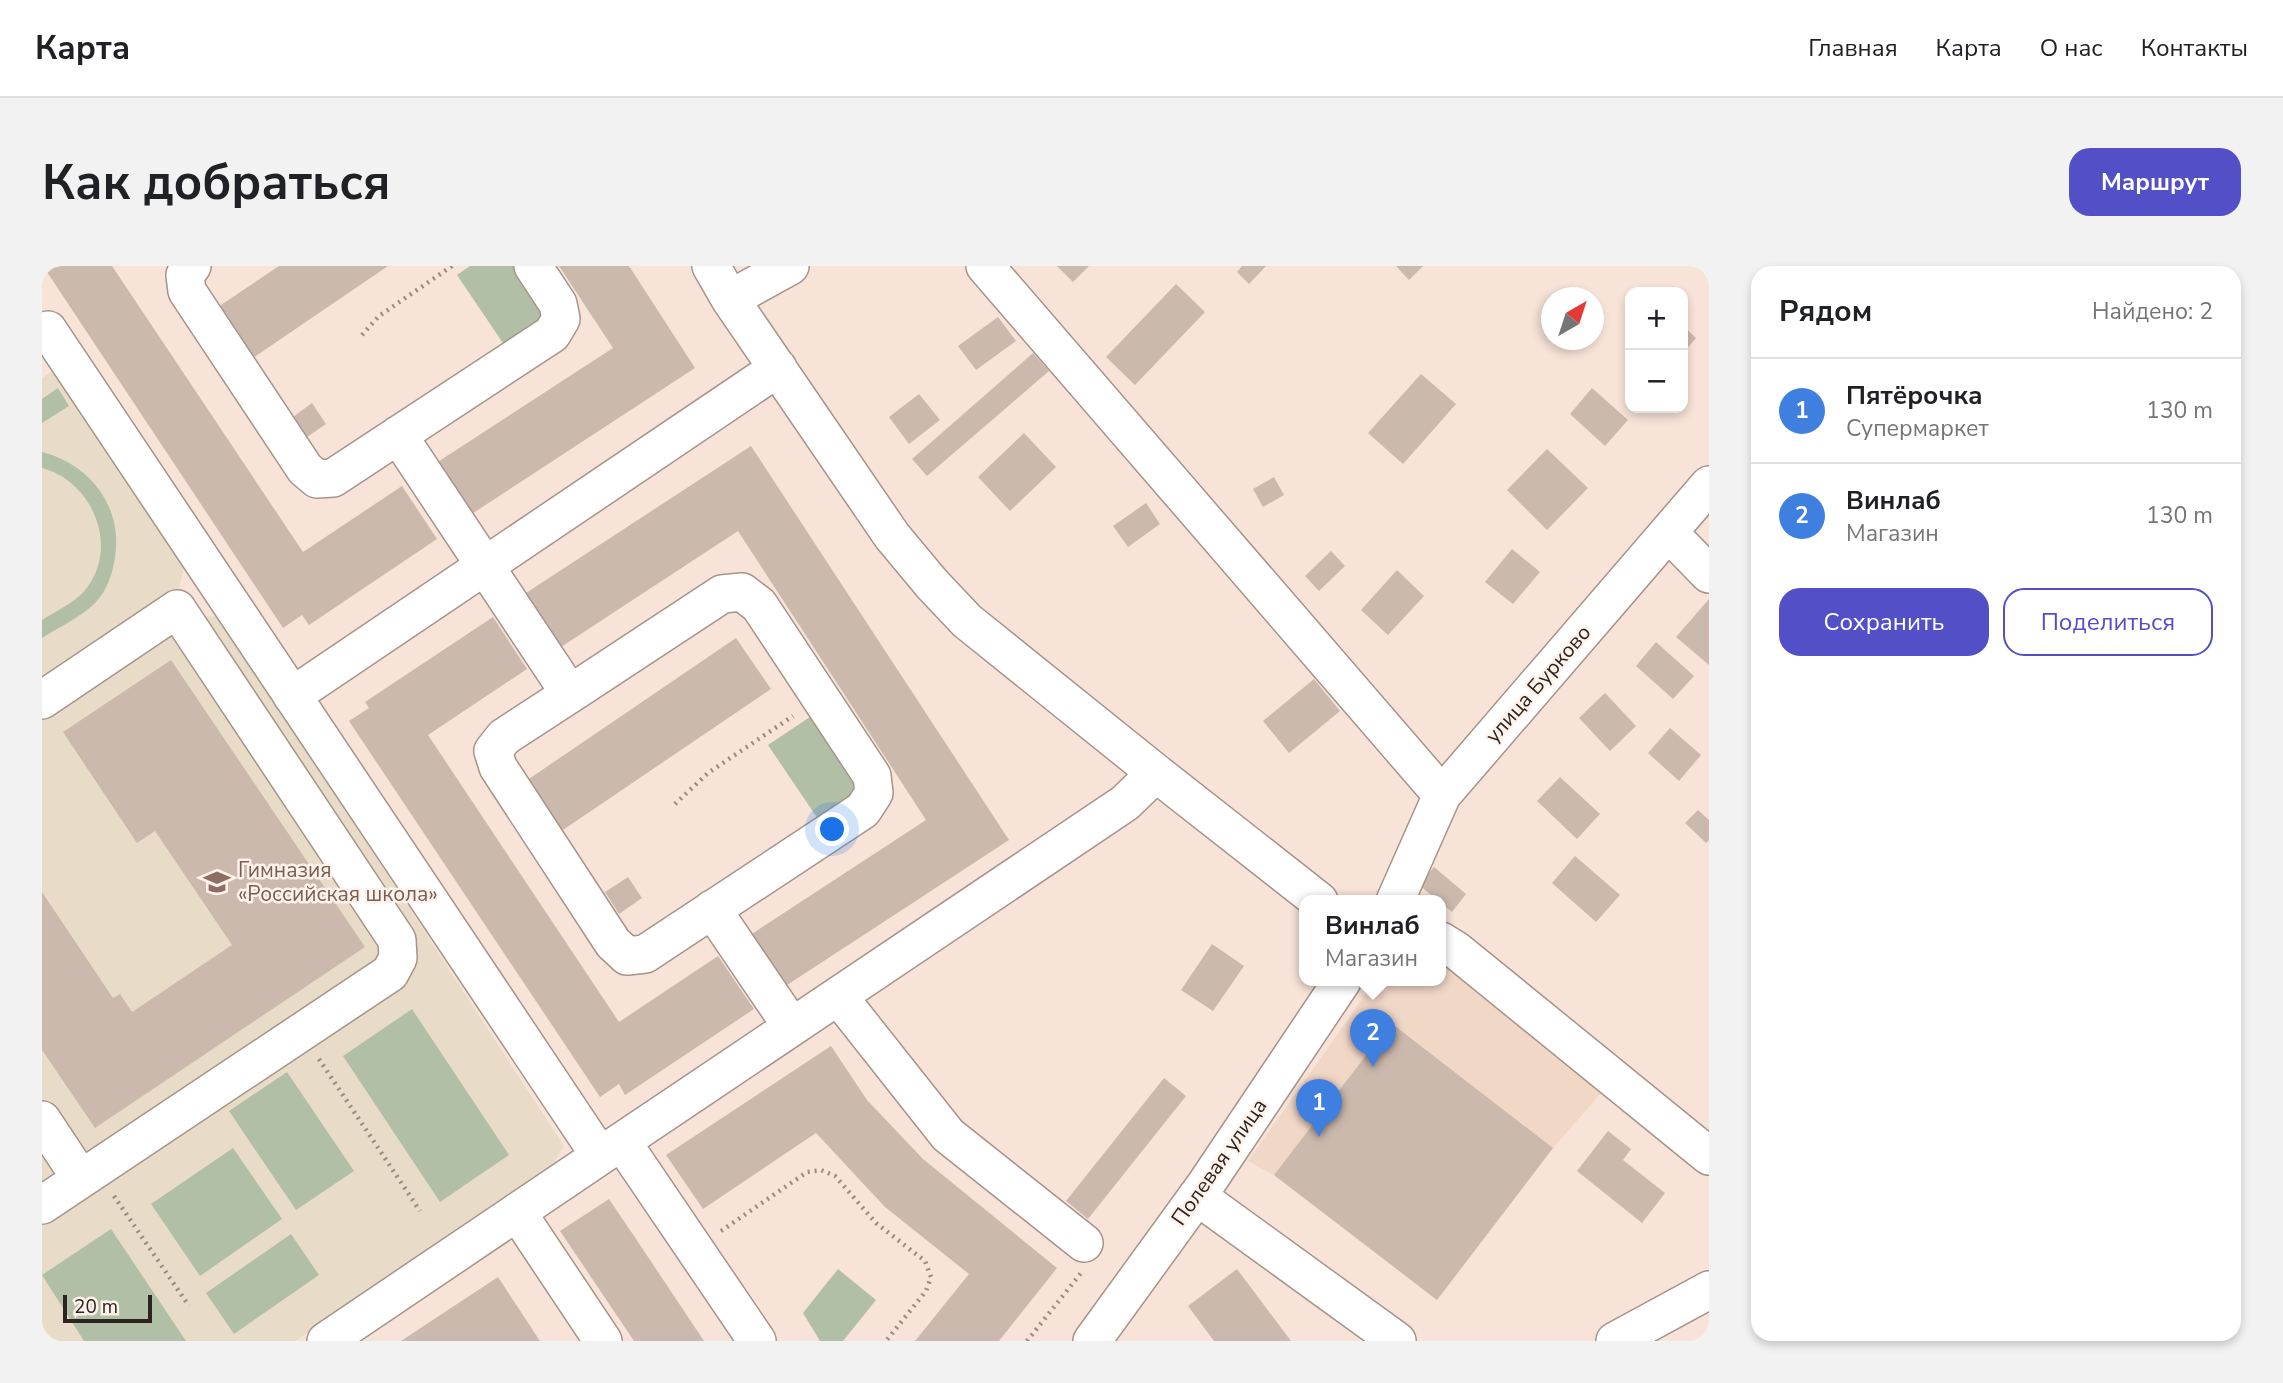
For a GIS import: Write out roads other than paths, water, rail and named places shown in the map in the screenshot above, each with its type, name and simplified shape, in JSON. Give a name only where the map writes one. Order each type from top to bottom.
[{"type":"street","points":[[192,266],[186,275],[187,291],[304,469],[317,478],[333,478],[552,334],[561,319],[558,304],[533,266]]},
{"type":"street","points":[[711,266],[730,299],[892,536],[967,621],[1311,895]]},
{"type":"street","points":[[730,299],[790,266]]},
{"type":"street","points":[[985,266],[1442,795]]},
{"type":"street","points":[[44,329],[292,696],[611,1149],[694,1249],[757,1341]]},
{"type":"street","points":[[292,696],[778,368]]},
{"type":"street","points":[[398,435],[570,694]]},
{"type":"street","name":"улица Бурково","points":[[1398,895],[1442,795],[1709,485]]},
{"type":"street","points":[[1670,533],[1709,574]]},
{"type":"street","points":[[42,700],[216,582]]},
{"type":"street","points":[[742,592],[759,605],[872,776],[874,793],[863,810],[645,954],[627,956],[613,943],[498,767],[493,751],[504,737],[570,694],[722,594],[742,592]]},
{"type":"street","points":[[42,1205],[390,973],[398,958],[397,940],[177,609]]},
{"type":"street","points":[[326,1341],[1125,803],[1156,773]]},
{"type":"street","points":[[712,909],[792,1027]]},
{"type":"street","points":[[1446,944],[1709,1157]]},
{"type":"street","name":"Полевая улица","points":[[1092,1341],[1197,1196],[1339,986]]},
{"type":"street","points":[[838,996],[948,1135],[1084,1243]]},
{"type":"street","points":[[42,1120],[89,1174]]},
{"type":"street","points":[[1197,1196],[1397,1341]]},
{"type":"street","points":[[517,1212],[603,1341]]},
{"type":"street","points":[[1615,1341],[1709,1290]]},
{"type":"place","name":"Гимназия «Российская школа»","points":[[217,882]]},
{"type":"place","name":"Винлаб","points":[[1373,1067]]},
{"type":"place","name":"Пятёрочка","points":[[1319,1137]]}]
